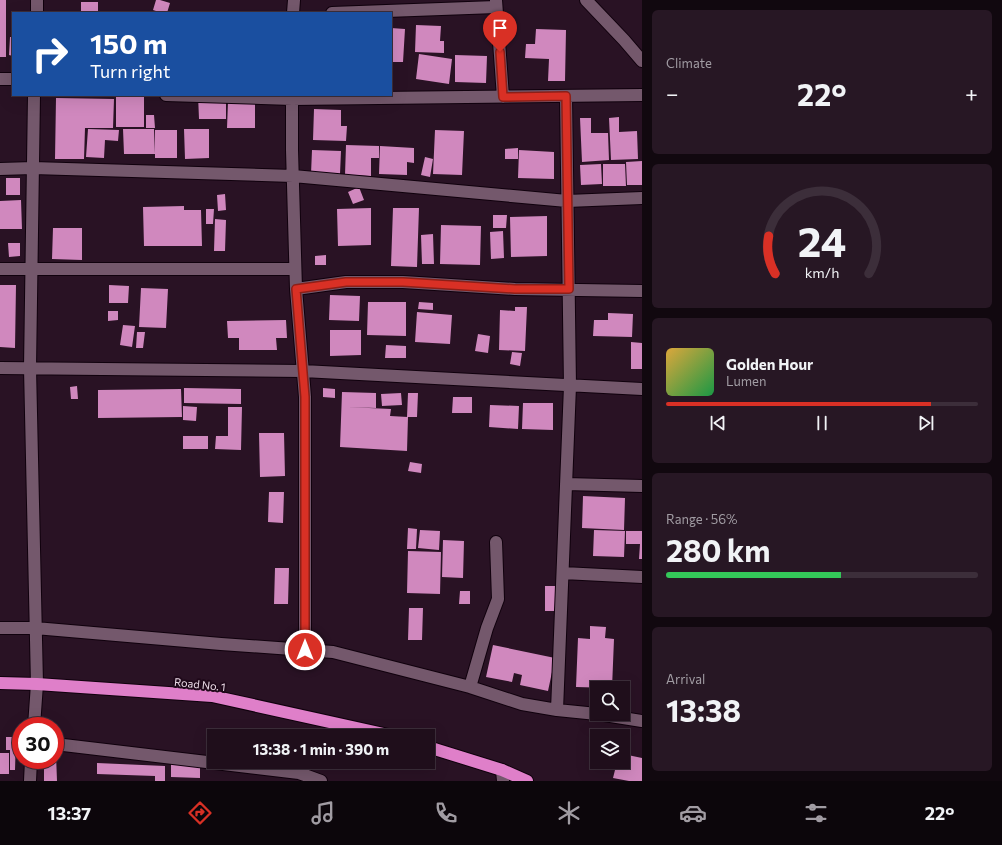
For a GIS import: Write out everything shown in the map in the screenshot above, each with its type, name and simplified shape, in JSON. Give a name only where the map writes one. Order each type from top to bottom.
[{"type":"highway","name":"Road No. 1","points":[[0,683],[37,684],[212,696],[360,729]]},
{"type":"highway","points":[[435,750],[502,775],[527,781]]},
{"type":"street","points":[[37,0],[37,12]]},
{"type":"street","points":[[293,12],[294,0]]},
{"type":"street","points":[[586,0],[642,60]]},
{"type":"street","points":[[350,12],[496,4],[503,97]]},
{"type":"street","points":[[0,79],[12,79]]},
{"type":"street","points":[[34,96],[30,368],[37,684],[35,717]]},
{"type":"street","points":[[229,96],[642,96]]},
{"type":"street","points":[[558,710],[570,386],[566,96]]},
{"type":"street","points":[[292,97],[295,269],[305,397],[305,650]]},
{"type":"street","points":[[0,169],[33,168],[293,176],[567,201],[642,198]]},
{"type":"street","points":[[0,269],[295,269]]},
{"type":"street","points":[[296,289],[346,282],[403,282],[515,289],[642,291]]},
{"type":"street","points":[[0,368],[303,370],[642,389]]},
{"type":"street","points":[[566,484],[642,486]]},
{"type":"street","points":[[470,687],[487,628],[498,599],[496,542]]},
{"type":"street","points":[[563,573],[642,577]]},
{"type":"street","points":[[0,628],[35,628],[332,652],[470,687],[522,704],[590,713]]},
{"type":"street","points":[[630,720],[642,722]]},
{"type":"street","points":[[64,745],[321,781]]},
{"type":"street","points":[[30,781],[31,769]]},
{"type":"building","points":[[0,0],[6,0],[6,57],[0,57]]},
{"type":"building","points":[[156,0],[170,3],[167,12],[153,10]]},
{"type":"building","points":[[81,2],[98,2],[98,12],[81,12]]},
{"type":"building","points":[[416,25],[441,26],[440,41],[444,41],[444,53],[415,52]]},
{"type":"building","points":[[392,28],[405,29],[403,62],[392,62]]},
{"type":"building","points":[[536,29],[566,30],[565,81],[548,81],[549,59],[525,58],[526,44],[535,44]]},
{"type":"building","points":[[10,37],[12,37],[12,56],[9,55]]},
{"type":"building","points":[[419,54],[452,59],[449,84],[416,79]]},
{"type":"building","points":[[455,55],[487,56],[486,83],[455,82]]},
{"type":"building","points":[[144,96],[144,127],[116,127],[116,97]]},
{"type":"building","points":[[198,96],[226,96],[226,119],[199,119]]},
{"type":"building","points":[[56,98],[114,99],[113,128],[85,128],[84,159],[55,159]]},
{"type":"building","points":[[228,102],[255,102],[255,128],[227,128]]},
{"type":"building","points":[[314,109],[341,110],[341,126],[347,126],[346,141],[313,140]]},
{"type":"building","points":[[146,115],[154,115],[155,128],[146,128]]},
{"type":"building","points":[[619,117],[619,132],[637,131],[638,159],[611,160],[609,118]]},
{"type":"building","points":[[580,118],[591,118],[591,133],[608,133],[609,160],[582,162]]},
{"type":"building","points":[[88,129],[119,130],[118,141],[105,140],[104,158],[86,157]]},
{"type":"building","points":[[123,129],[154,129],[155,154],[124,154]]},
{"type":"building","points":[[184,129],[209,129],[209,158],[185,159]]},
{"type":"building","points":[[155,130],[177,130],[177,158],[155,158]]},
{"type":"building","points":[[435,130],[464,131],[462,175],[433,174]]},
{"type":"building","points":[[346,145],[379,146],[379,158],[371,158],[371,176],[345,175]]},
{"type":"building","points":[[380,146],[414,148],[414,163],[407,162],[407,175],[379,174]]},
{"type":"building","points":[[518,148],[518,159],[505,159],[505,149]]},
{"type":"building","points":[[312,150],[341,151],[340,174],[311,174]]},
{"type":"building","points":[[519,150],[554,152],[554,179],[518,178]]},
{"type":"building","points":[[425,157],[433,159],[430,177],[421,175]]},
{"type":"building","points":[[642,161],[642,185],[627,185],[626,162]]},
{"type":"building","points":[[601,164],[602,184],[581,185],[580,165]]},
{"type":"building","points":[[603,164],[625,164],[626,186],[603,186]]},
{"type":"building","points":[[6,178],[20,178],[20,195],[6,195]]},
{"type":"building","points":[[359,187],[364,200],[353,204],[348,192]]},
{"type":"building","points":[[225,194],[226,210],[218,211],[217,195]]},
{"type":"building","points":[[21,200],[22,229],[0,229],[0,201]]},
{"type":"building","points":[[184,206],[184,210],[201,210],[202,246],[144,246],[143,207]]},
{"type":"building","points":[[371,208],[371,245],[338,246],[337,209]]},
{"type":"building","points":[[393,208],[419,208],[417,267],[391,266]]},
{"type":"building","points":[[206,209],[214,209],[213,224],[206,224]]},
{"type":"building","points":[[493,215],[507,215],[506,228],[493,228]]},
{"type":"building","points":[[547,216],[547,256],[511,257],[510,217]]},
{"type":"building","points":[[215,219],[226,220],[225,251],[214,251]]},
{"type":"building","points":[[441,225],[481,226],[480,265],[440,264]]},
{"type":"building","points":[[53,228],[82,228],[82,260],[52,259]]},
{"type":"building","points":[[503,231],[504,258],[491,259],[490,232]]},
{"type":"building","points":[[433,234],[434,264],[422,264],[421,235]]},
{"type":"building","points":[[8,243],[20,243],[20,256],[9,257]]},
{"type":"building","points":[[326,255],[326,265],[315,265],[315,256]]},
{"type":"building","points":[[0,285],[16,285],[15,348],[0,347]]},
{"type":"building","points":[[109,285],[129,286],[128,303],[109,303]]},
{"type":"building","points":[[141,288],[168,289],[166,328],[139,327]]},
{"type":"building","points":[[330,295],[360,296],[359,321],[329,320]]},
{"type":"building","points":[[368,302],[406,302],[406,336],[367,335]]},
{"type":"building","points":[[419,302],[433,303],[433,310],[418,309]]},
{"type":"building","points":[[515,307],[527,307],[525,351],[499,350],[500,310],[515,311]]},
{"type":"building","points":[[108,311],[118,311],[118,320],[108,321]]},
{"type":"building","points":[[417,312],[452,315],[450,344],[415,342]]},
{"type":"building","points":[[608,313],[633,314],[632,337],[593,336],[594,320],[608,320]]},
{"type":"building","points":[[286,320],[287,338],[276,338],[277,350],[239,350],[239,338],[228,338],[227,321]]},
{"type":"building","points":[[123,325],[135,326],[132,347],[120,345]]},
{"type":"building","points":[[330,330],[361,330],[361,355],[330,356]]},
{"type":"building","points":[[137,332],[145,332],[143,348],[136,348]]},
{"type":"building","points":[[478,334],[490,336],[488,353],[475,351]]},
{"type":"building","points":[[631,342],[642,343],[642,369],[631,369]]},
{"type":"building","points":[[386,345],[406,346],[406,358],[385,358]]},
{"type":"building","points":[[512,352],[522,353],[520,366],[510,364]]},
{"type":"building","points":[[77,386],[78,399],[71,399],[70,387]]},
{"type":"building","points":[[184,388],[241,389],[241,404],[184,403]]},
{"type":"building","points":[[323,388],[335,389],[335,398],[323,397]]},
{"type":"building","points":[[181,389],[182,417],[98,418],[98,390]]},
{"type":"building","points":[[342,392],[376,393],[376,408],[347,407],[391,409],[390,416],[408,417],[407,451],[340,447]]},
{"type":"building","points":[[401,393],[402,405],[382,406],[381,394]]},
{"type":"building","points":[[408,393],[418,393],[417,417],[407,417]]},
{"type":"building","points":[[453,397],[472,397],[472,413],[452,413]]},
{"type":"building","points":[[523,403],[553,403],[553,430],[522,429]]},
{"type":"building","points":[[490,405],[519,406],[518,429],[489,427]]},
{"type":"building","points":[[183,406],[197,407],[196,421],[183,420]]},
{"type":"building","points":[[228,407],[242,407],[241,450],[215,449],[216,436],[228,436]]},
{"type":"building","points":[[259,433],[284,433],[285,476],[260,477]]},
{"type":"building","points":[[183,436],[208,436],[208,449],[183,449]]},
{"type":"building","points":[[410,462],[422,464],[421,473],[408,471]]},
{"type":"building","points":[[269,492],[284,492],[283,523],[268,522]]},
{"type":"building","points":[[583,496],[625,498],[624,530],[582,528]]},
{"type":"building","points":[[408,528],[417,529],[416,549],[407,549]]},
{"type":"building","points":[[420,530],[440,531],[439,550],[418,548]]},
{"type":"building","points":[[594,530],[625,531],[624,557],[593,556]]},
{"type":"building","points":[[626,531],[642,531],[642,559],[639,559],[640,544],[626,544]]},
{"type":"building","points":[[443,540],[464,541],[463,578],[442,577]]},
{"type":"building","points":[[408,551],[441,552],[440,594],[407,593]]},
{"type":"building","points":[[275,568],[289,568],[288,604],[274,604]]},
{"type":"building","points":[[545,586],[557,586],[557,611],[545,611]]},
{"type":"building","points":[[460,591],[470,591],[470,604],[459,604]]},
{"type":"building","points":[[409,608],[423,608],[422,640],[408,640]]},
{"type":"building","points":[[590,626],[606,627],[605,638],[614,639],[612,681],[590,681],[590,687],[576,687],[578,638],[590,639]]},
{"type":"building","points":[[493,645],[555,658],[548,691],[520,685],[522,675],[514,673],[512,682],[486,677]]},
{"type":"building","points":[[6,737],[12,737],[12,769],[15,770],[10,770],[10,750],[6,750]]},
{"type":"building","points":[[0,753],[9,753],[9,774],[0,774]]},
{"type":"building","points":[[630,755],[642,758],[642,781],[629,781],[613,778],[615,769],[630,769]]},
{"type":"building","points":[[97,763],[165,766],[165,781],[155,781],[155,776],[97,774]]},
{"type":"building","points":[[171,764],[200,765],[200,778],[171,777]]},
{"type":"building","points":[[44,769],[57,769],[57,781],[44,781]]},
{"type":"route","points":[[305,650],[305,397],[296,289],[346,282],[403,282],[515,289],[569,289],[566,96],[503,97],[500,52]]}]
